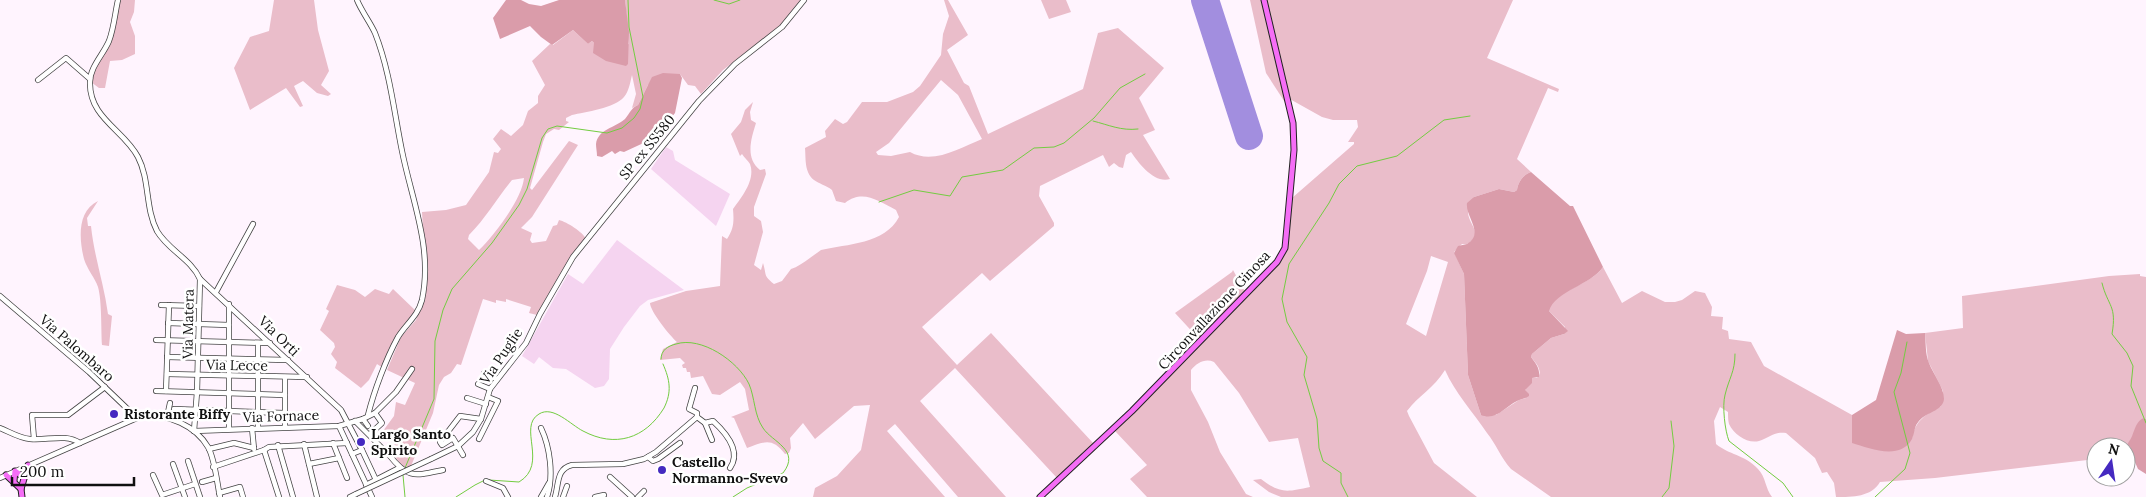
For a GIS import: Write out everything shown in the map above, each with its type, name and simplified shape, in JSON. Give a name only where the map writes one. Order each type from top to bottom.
[{"type":"main road","name":"Circonvallazione Ginosa","points":[[1040,497],[1132,411],[1197,346],[1277,262],[1285,248],[1293,176],[1293,123],[1264,0]]},
{"type":"main road","points":[[22,497],[21,489],[28,465]]},
{"type":"main road","points":[[14,481],[15,471],[24,477]]},
{"type":"main road","points":[[6,475],[21,489]]},
{"type":"street","points":[[38,80],[66,58],[90,79],[94,67],[110,39],[118,0]]},
{"type":"street","points":[[357,0],[375,33],[390,85],[402,153],[420,216],[426,264],[421,302],[416,316],[403,330],[390,353],[368,415]]},
{"type":"street","name":"SP ex SS580","points":[[532,330],[572,257],[699,100],[735,64],[782,26],[804,0]]},
{"type":"street","name":"Via Matera","points":[[90,79],[94,103],[110,126],[126,140],[138,157],[142,166],[153,222],[158,232],[194,269],[200,279],[198,375],[194,432]]},
{"type":"street","points":[[216,292],[253,224]]},
{"type":"street","name":"Via Orti","points":[[200,279],[341,410],[349,422],[376,480]]},
{"type":"street","name":"Via Palombaro","points":[[0,296],[105,387],[137,418]]},
{"type":"street","points":[[229,304],[229,429]]},
{"type":"street","points":[[161,305],[199,306]]},
{"type":"street","points":[[166,391],[169,305]]},
{"type":"street","points":[[168,323],[229,324]]},
{"type":"street","name":"Via Puglie","points":[[350,497],[458,446],[473,432],[481,419],[490,389],[520,352],[532,330]]},
{"type":"street","points":[[156,340],[270,343]]},
{"type":"street","points":[[258,343],[258,428]]},
{"type":"street","points":[[167,357],[288,360]]},
{"type":"street","points":[[372,497],[339,426],[363,419],[375,413],[396,392],[412,369]]},
{"type":"street","points":[[484,373],[497,379]]},
{"type":"street","name":"Via Lecce","points":[[167,374],[307,377]]},
{"type":"street","points":[[285,377],[285,427]]},
{"type":"street","points":[[478,384],[490,389]]},
{"type":"street","points":[[34,439],[32,415],[68,415],[105,387]]},
{"type":"street","points":[[695,388],[689,410],[697,413],[697,416],[706,423],[712,440]]},
{"type":"street","points":[[156,390],[285,395]]},
{"type":"street","points":[[480,439],[498,401],[488,397]]},
{"type":"street","points":[[467,398],[486,404]]},
{"type":"street","points":[[167,417],[170,403]]},
{"type":"street","points":[[174,409],[285,413]]},
{"type":"street","points":[[370,434],[382,423],[375,413]]},
{"type":"street","points":[[0,478],[144,415],[167,417],[194,432],[209,449],[220,495],[240,487],[243,497]]},
{"type":"street","points":[[464,455],[453,438],[442,445],[440,442],[460,416],[481,419]]},
{"type":"street","points":[[555,497],[559,476],[568,466],[623,464],[648,457],[697,416]]},
{"type":"street","points":[[363,419],[368,426]]},
{"type":"street","points":[[355,420],[401,470],[410,474],[443,470]]},
{"type":"street","points":[[706,423],[713,421],[726,434],[733,448],[734,460],[730,468]]},
{"type":"street","name":"Via Fornace","points":[[194,432],[252,428],[339,426]]},
{"type":"street","points":[[0,428],[18,436],[34,439],[67,438],[74,439],[80,443]]},
{"type":"street","points":[[252,428],[255,453]]},
{"type":"street","points":[[541,428],[547,440],[551,472],[547,497]]},
{"type":"street","points":[[209,449],[234,443],[254,448]]},
{"type":"street","points":[[333,443],[347,478]]},
{"type":"street","points":[[213,467],[264,450],[269,446],[347,443]]},
{"type":"street","points":[[648,457],[653,461],[658,459],[680,443]]},
{"type":"street","points":[[304,444],[317,497]]},
{"type":"street","points":[[278,445],[293,497]]},
{"type":"street","points":[[264,450],[279,497]]},
{"type":"street","points":[[352,454],[362,450]]},
{"type":"street","points":[[309,464],[339,458]]},
{"type":"street","points":[[188,461],[200,497]]},
{"type":"street","points":[[173,464],[185,497]]},
{"type":"street","points":[[366,485],[401,470]]},
{"type":"street","points":[[153,475],[162,494],[195,484]]},
{"type":"street","points":[[610,477],[632,497]]},
{"type":"street","points":[[202,482],[216,478]]},
{"type":"street","points":[[486,481],[503,488],[508,497]]},
{"type":"street","points":[[541,497],[549,484]]},
{"type":"street","points":[[563,497],[567,486]]},
{"type":"street","points":[[638,497],[644,491]]},
{"type":"street","points":[[595,497],[604,496]]},
{"type":"shaded area","points":[[119,0],[135,0],[134,12],[130,22],[135,36],[135,54],[122,60],[110,61],[105,88],[99,88],[91,82],[91,76],[110,44]]},
{"type":"shaded area","points":[[274,0],[314,0],[318,30],[329,71],[321,85],[331,94],[328,96],[317,93],[303,81],[294,86],[303,106],[300,107],[286,88],[250,110],[234,68],[250,37],[269,31]]},
{"type":"shaded area","points":[[506,0],[521,0],[529,4],[541,6],[559,0],[625,0],[629,32],[628,64],[626,66],[606,61],[593,53],[594,43],[592,41],[588,44],[573,30],[552,45],[530,26],[500,39],[493,18]]},
{"type":"shaded area","points":[[625,0],[803,0],[784,23],[723,70],[701,94],[695,86],[688,85],[680,74],[648,85],[638,105],[632,108],[636,94],[632,75],[627,92],[620,101],[600,109],[572,115],[566,118],[566,121],[569,122],[559,130],[554,129],[546,134],[530,188],[532,190],[569,141],[578,145],[532,217],[521,228],[532,233],[530,240],[532,243],[546,241],[553,226],[557,225],[559,220],[582,233],[586,239],[562,271],[537,315],[529,313],[531,307],[506,299],[506,302],[496,300],[496,303],[483,299],[461,365],[457,364],[439,385],[433,413],[411,466],[404,468],[395,457],[401,452],[383,431],[394,416],[396,402],[405,405],[415,383],[387,370],[401,337],[416,320],[425,296],[428,267],[424,247],[422,212],[446,210],[466,205],[489,172],[494,152],[498,153],[501,149],[493,139],[501,129],[511,136],[523,125],[528,111],[538,103],[538,96],[545,85],[532,61],[550,44],[553,45],[573,30],[588,44],[592,41],[594,43],[594,51],[629,44]],"holes":[[[524,178],[522,187],[506,217],[479,250],[468,239],[469,235],[512,180]]]},
{"type":"shaded area","points":[[944,0],[948,0],[968,35],[947,50],[964,83],[969,86],[988,134],[1083,89],[1098,33],[1118,28],[1164,68],[1139,98],[1155,130],[1143,135],[1170,179],[1164,180],[1153,176],[1138,162],[1131,152],[1126,155],[1123,168],[1114,163],[1109,167],[1103,155],[1040,186],[1039,196],[1054,226],[990,281],[982,273],[922,327],[957,365],[991,333],[1094,444],[1057,478],[955,368],[920,401],[1006,497],[958,497],[895,424],[887,431],[945,497],[813,497],[815,488],[837,476],[861,450],[870,405],[854,406],[815,439],[803,423],[790,438],[791,448],[789,453],[785,454],[776,445],[768,442],[747,448],[734,418],[731,417],[749,410],[745,389],[740,382],[720,395],[712,394],[703,376],[691,378],[690,372],[683,368],[682,365],[685,363],[680,358],[660,360],[663,349],[677,342],[665,329],[650,303],[686,291],[720,286],[722,236],[727,239],[731,232],[733,209],[747,188],[751,176],[750,164],[742,154],[740,156],[731,134],[741,122],[745,110],[753,102],[750,112],[751,120],[756,123],[750,148],[752,160],[760,170],[765,169],[766,174],[754,207],[754,216],[761,221],[763,232],[754,265],[761,270],[763,263],[768,279],[774,284],[782,281],[791,269],[821,250],[875,238],[893,226],[899,217],[896,210],[877,200],[858,197],[845,203],[836,201],[832,190],[811,177],[806,165],[805,148],[826,137],[825,131],[835,119],[843,124],[847,122],[862,102],[887,102],[913,92],[920,86],[941,55],[943,34],[949,16]],"holes":[[[941,80],[958,95],[982,139],[937,156],[919,156],[910,152],[891,156],[878,155],[876,152],[889,143]]]},
{"type":"shaded area","points":[[1041,0],[1066,0],[1071,12],[1049,19]]},
{"type":"shaded area","points":[[1250,0],[1262,0],[1286,104],[1266,73]]},
{"type":"shaded area","points":[[1266,0],[1513,0],[1487,58],[1559,89],[1558,92],[1548,88],[1517,159],[1531,172],[1522,179],[1517,190],[1514,192],[1499,189],[1474,197],[1468,213],[1475,233],[1474,237],[1467,244],[1462,244],[1454,252],[1464,274],[1468,375],[1481,415],[1496,415],[1519,400],[1526,398],[1525,390],[1532,378],[1537,378],[1540,373],[1531,357],[1532,354],[1551,338],[1564,334],[1565,327],[1548,310],[1552,303],[1565,292],[1590,279],[1603,267],[1622,303],[1642,291],[1665,302],[1682,300],[1695,291],[1705,293],[1712,307],[1711,316],[1723,317],[1722,329],[1728,331],[1729,339],[1751,342],[1764,366],[1852,415],[1852,443],[1912,438],[1913,432],[1922,419],[1941,406],[1943,391],[1928,361],[1925,333],[1963,328],[1962,296],[2109,276],[2140,274],[2140,276],[2146,277],[2146,419],[2143,418],[2132,437],[2086,437],[2086,460],[1935,478],[1880,482],[1872,491],[1867,493],[1836,497],[1834,483],[1827,472],[1822,473],[1815,458],[1786,433],[1775,434],[1755,442],[1746,440],[1731,428],[1728,412],[1720,407],[1714,421],[1716,444],[1753,464],[1763,475],[1772,497],[1551,497],[1511,469],[1459,395],[1445,370],[1436,382],[1407,411],[1434,463],[1477,497],[1281,497],[1269,492],[1253,480],[1261,479],[1273,487],[1284,491],[1310,487],[1298,438],[1269,442],[1239,393],[1214,362],[1204,361],[1191,370],[1191,390],[1208,422],[1220,452],[1246,494],[1253,497],[1147,497],[1130,479],[1147,465],[1115,431],[1281,260],[1292,198],[1354,144],[1354,142],[1348,142],[1358,127],[1357,120],[1333,120],[1322,117],[1288,98]],"holes":[[[1431,256],[1448,262],[1426,336],[1406,324]]]},
{"type":"shaded area","points":[[663,73],[680,74],[682,78],[675,113],[652,142],[650,140],[624,152],[620,151],[615,154],[612,151],[602,157],[597,156],[596,144],[600,135],[625,119],[632,109],[638,105],[652,77]]},
{"type":"shaded area","points":[[666,147],[673,151],[675,160],[730,194],[716,226],[651,169]]},
{"type":"shaded area","points":[[1531,172],[1570,206],[1573,206],[1603,267],[1590,279],[1558,298],[1553,304],[1549,311],[1568,331],[1551,338],[1532,354],[1531,357],[1538,369],[1539,377],[1532,378],[1532,383],[1525,390],[1529,396],[1517,401],[1496,415],[1486,416],[1481,415],[1468,375],[1464,274],[1454,253],[1458,246],[1467,244],[1474,235],[1467,203],[1474,197],[1499,189],[1514,192],[1517,190],[1522,179]]},
{"type":"shaded area","points":[[98,201],[87,218],[88,226],[91,226],[108,314],[112,316],[109,346],[102,345],[99,293],[97,284],[85,263],[81,243],[83,218],[86,211]]},
{"type":"shaded area","points":[[617,240],[684,290],[648,300],[640,306],[610,349],[609,379],[604,386],[595,388],[566,369],[553,368],[539,357],[534,364],[522,356],[568,274],[583,284]]},
{"type":"shaded area","points":[[1233,270],[1244,290],[1247,291],[1199,339],[1175,313]]},
{"type":"shaded area","points":[[337,285],[355,290],[365,297],[375,289],[389,294],[393,289],[416,311],[383,368],[377,364],[369,380],[361,388],[335,368],[337,362],[331,354],[335,347],[334,343],[320,330],[329,311],[326,309]]},
{"type":"shaded area","points":[[1897,330],[1906,334],[1925,333],[1928,359],[1944,394],[1944,399],[1941,406],[1919,421],[1907,446],[1900,450],[1892,451],[1875,450],[1852,443],[1852,415],[1876,400]]},
{"type":"shaded area","points":[[2143,418],[2146,419],[2146,474],[2138,469],[2136,464],[2136,437],[2131,437],[2137,423]]},
{"type":"waterway","points":[[405,468],[434,399],[435,341],[443,310],[452,289],[492,243],[519,205],[527,189],[542,138],[548,129],[557,126],[607,133],[622,128],[634,118],[640,109],[643,97],[629,27],[628,0]]},
{"type":"waterway","points":[[714,0],[729,4],[740,0]]},
{"type":"waterway","points":[[879,202],[914,190],[950,196],[962,177],[1003,170],[1034,148],[1054,147],[1064,143],[1094,118],[1120,88],[1145,74]]},
{"type":"waterway","points":[[1348,497],[1341,483],[1341,473],[1323,461],[1319,448],[1317,419],[1304,375],[1307,357],[1287,322],[1282,299],[1289,264],[1329,203],[1339,184],[1357,166],[1397,156],[1444,120],[1470,116]]},
{"type":"waterway","points":[[1093,121],[1121,128],[1138,129]]},
{"type":"waterway","points":[[2102,283],[2113,311],[2112,334],[2127,353],[2133,366],[2131,386],[2146,423]]},
{"type":"waterway","points":[[661,359],[662,353],[668,347],[686,342],[707,347],[728,359],[744,375],[749,384],[758,418],[763,428],[787,452],[789,458],[788,465],[783,473],[747,488],[733,497]]},
{"type":"waterway","points":[[1875,497],[1905,469],[1910,453],[1894,392],[1901,373],[1907,342]]},
{"type":"waterway","points":[[1735,354],[1733,370],[1724,400],[1724,418],[1729,441],[1783,483],[1793,497]]},
{"type":"waterway","points":[[489,480],[519,482],[528,474],[532,466],[533,456],[531,436],[533,420],[544,412],[556,414],[583,431],[606,439],[628,437],[648,427],[656,419],[667,402],[669,386],[663,364]]},
{"type":"waterway","points":[[1662,497],[1669,488],[1674,446],[1671,421]]},
{"type":"waterway","points":[[403,475],[405,497]]},
{"type":"waterway","points":[[456,497],[485,480]]},
{"type":"runway","points":[[1205,0],[1249,136]]},
{"type":"place","name":"Ristorante Biffy","points":[[114,414]]},
{"type":"place","name":"Largo Santo Spirito","points":[[361,442]]},
{"type":"place","name":"Castello Normanno-Svevo","points":[[662,470]]}]
